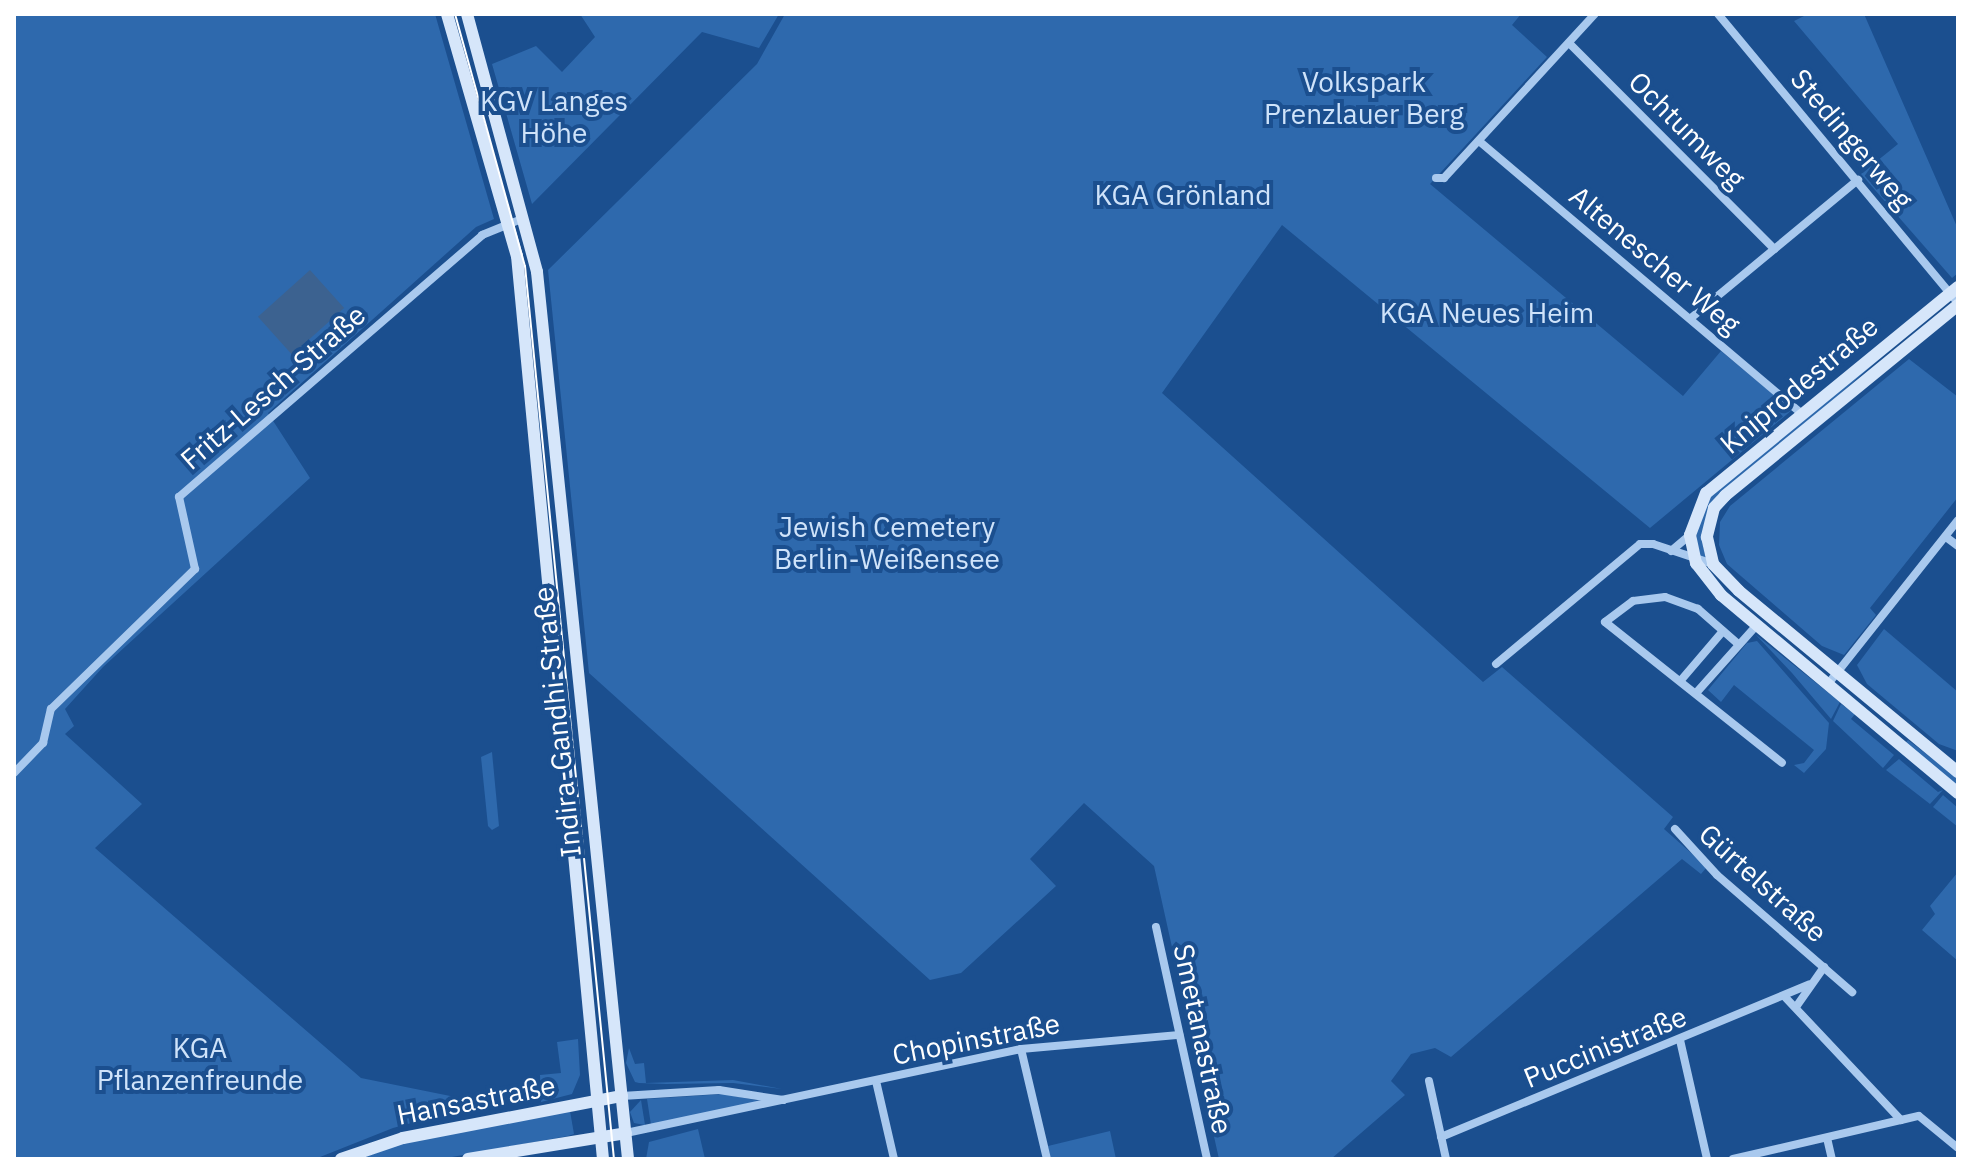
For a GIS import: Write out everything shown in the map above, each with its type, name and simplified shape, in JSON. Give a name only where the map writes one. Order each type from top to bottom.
[{"type":"main road","name":"Indira-Gandhi-Straße","points":[[447,14],[508,223],[521,294],[603,1159]]},
{"type":"main road","name":"Indira-Gandhi-Straße","points":[[467,14],[524,218],[538,280],[604,950],[628,1159]]},
{"type":"main road","points":[[472,99],[489,93]]},
{"type":"main road","name":"Kniprodestraße","points":[[1690,535],[1706,493],[1802,414],[1956,297]]},
{"type":"main road","name":"Kniprodestraße","points":[[1713,564],[1707,537],[1714,508],[1956,297]]},
{"type":"main road","points":[[1690,535],[1694,559],[1721,595],[1958,793]]},
{"type":"main road","points":[[1713,564],[1958,772]]},
{"type":"main road","points":[[585,952],[604,950]]},
{"type":"main road","name":"Hansastraße","points":[[341,1159],[403,1138],[622,1096]]},
{"type":"main road","name":"Hansastraße","points":[[468,1159],[626,1133]]},
{"type":"street","points":[[1436,178],[1444,178],[1595,14]]},
{"type":"street","name":"Stedingerweg","points":[[1718,14],[1956,297]]},
{"type":"street","name":"Ochtumweg","points":[[1569,43],[1774,249]]},
{"type":"street","name":"Altenescher Weg","points":[[1479,141],[1802,414]]},
{"type":"street","points":[[1691,318],[1858,180]]},
{"type":"street","name":"Fritz-Lesch-Straße","points":[[14,773],[43,743],[51,709],[195,569],[179,497],[482,235],[524,218]]},
{"type":"street","points":[[1828,684],[1958,520]]},
{"type":"street","name":"Kniprodestraße","points":[[1671,551],[1690,535]]},
{"type":"street","points":[[1946,537],[1958,546]]},
{"type":"street","points":[[1496,664],[1640,544],[1713,564]]},
{"type":"street","points":[[1737,643],[1690,605],[1665,597],[1633,601],[1607,619],[1608,626],[1662,673],[1682,679],[1782,763]]},
{"type":"street","points":[[1697,692],[1737,643],[1757,625]]},
{"type":"street","points":[[1682,679],[1723,631]]},
{"type":"street","name":"Gürtelstraße","points":[[1675,829],[1717,875],[1852,992]]},
{"type":"street","name":"Smetanastraße","points":[[1156,927],[1207,1159]]},
{"type":"street","name":"Gürtelstraße","points":[[1796,1007],[1824,967]]},
{"type":"street","name":"Gürtelstraße","points":[[1785,997],[1810,984]]},
{"type":"street","points":[[1785,997],[1901,1120]]},
{"type":"street","name":"Puccinistraße","points":[[1441,1137],[1785,997]]},
{"type":"street","name":"Chopinstraße","points":[[626,1133],[1021,1049],[1179,1035]]},
{"type":"street","points":[[1680,1040],[1707,1159]]},
{"type":"street","points":[[1021,1049],[1047,1159]]},
{"type":"street","points":[[876,1081],[894,1159]]},
{"type":"street","points":[[1429,1081],[1446,1159]]},
{"type":"street","name":"Chopinstraße","points":[[622,1096],[719,1090],[784,1101]]},
{"type":"street","points":[[1733,1159],[1919,1116],[1958,1148]]},
{"type":"street","points":[[1827,1138],[1832,1159]]},
{"type":"green space","name":"KGA Pflanzenfreunde","points":[[14,14],[435,14],[494,219],[476,227],[268,413],[310,478],[103,667],[65,709],[74,726],[65,734],[142,804],[95,848],[361,1078],[485,1103],[393,1128],[315,1159],[14,1159]]},
{"type":"green space","name":"KGV Langes Höhe","points":[[580,14],[779,14],[759,48],[702,32],[532,204],[492,64],[536,46],[562,72],[595,37]]},
{"type":"green space","name":"Jewish Cemetery Berlin-Weißensee","points":[[785,14],[1521,14],[1512,25],[1547,57],[1430,184],[1683,396],[1721,351],[1792,410],[1650,528],[1282,225],[1162,393],[1483,682],[1502,667],[1673,817],[1664,829],[1707,867],[1701,874],[1682,859],[1451,1057],[1435,1048],[1411,1054],[1391,1081],[1405,1095],[1331,1159],[1219,1159],[1154,866],[1084,803],[1030,859],[1056,886],[961,973],[930,980],[589,673],[548,270],[757,64]]},
{"type":"green space","points":[[1808,14],[1864,14],[1958,229],[1958,273],[1952,278],[1861,174],[1898,144],[1794,21]]},
{"type":"green space","points":[[1929,315],[1707,512],[1702,541],[1706,559],[1698,556],[1696,531],[1711,496]]},
{"type":"green space","points":[[1909,359],[1958,397],[1958,497],[1870,608],[1876,615],[1844,655],[1822,646],[1727,564],[1719,545],[1720,522],[1730,506]]},
{"type":"green space","points":[[1884,629],[1958,692],[1958,751],[1939,744],[1867,684],[1857,665]]},
{"type":"green space","points":[[1755,634],[1840,702],[1831,719],[1792,673]]},
{"type":"green space","points":[[1757,641],[1829,723],[1826,749],[1804,773],[1794,765],[1804,763],[1814,750],[1734,685],[1721,702],[1708,690],[1747,643]]},
{"type":"green space","points":[[1841,704],[1855,714],[1851,719],[1894,755],[1883,768],[1833,721]]},
{"type":"green space","points":[[1908,740],[1958,778],[1958,787],[1905,743]]},
{"type":"green space","points":[[492,752],[499,826],[492,830],[488,826],[481,757]]},
{"type":"green space","points":[[1899,759],[1938,792],[1943,790],[1930,804],[1886,770]]},
{"type":"green space","points":[[1943,795],[1958,808],[1958,827],[1933,807]]},
{"type":"green space","points":[[1958,872],[1958,961],[1922,930],[1935,914],[1930,906]]},
{"type":"green space","points":[[578,1039],[580,1075],[572,1094],[541,1102],[540,1075],[561,1073],[557,1042]]},
{"type":"green space","points":[[629,1048],[635,1064],[644,1063],[646,1083],[733,1080],[782,1089],[733,1083],[666,1084],[639,1083],[635,1082],[626,1063]]},
{"type":"green space","points":[[724,1094],[760,1101],[651,1125],[647,1099]]},
{"type":"green space","points":[[641,1100],[645,1125],[634,1123],[630,1112]]},
{"type":"green space","points":[[570,1111],[574,1134],[568,1136],[441,1159],[353,1159],[407,1142]]},
{"type":"green space","points":[[698,1129],[705,1159],[646,1159],[649,1142]]},
{"type":"green space","points":[[1110,1131],[1116,1159],[1051,1159],[1048,1146]]},
{"type":"shaded area","points":[[310,270],[344,308],[292,355],[258,317]]},
{"type":"tram line","points":[[455,14],[525,266],[614,1159]]},
{"type":"park label","name":"Volkspark Prenzlauer Berg","points":[[1364,98]]},
{"type":"park label","name":"KGA Grönland","points":[[1183,195]]},
{"type":"park label","name":"KGA Neues Heim","points":[[1487,313]]}]
